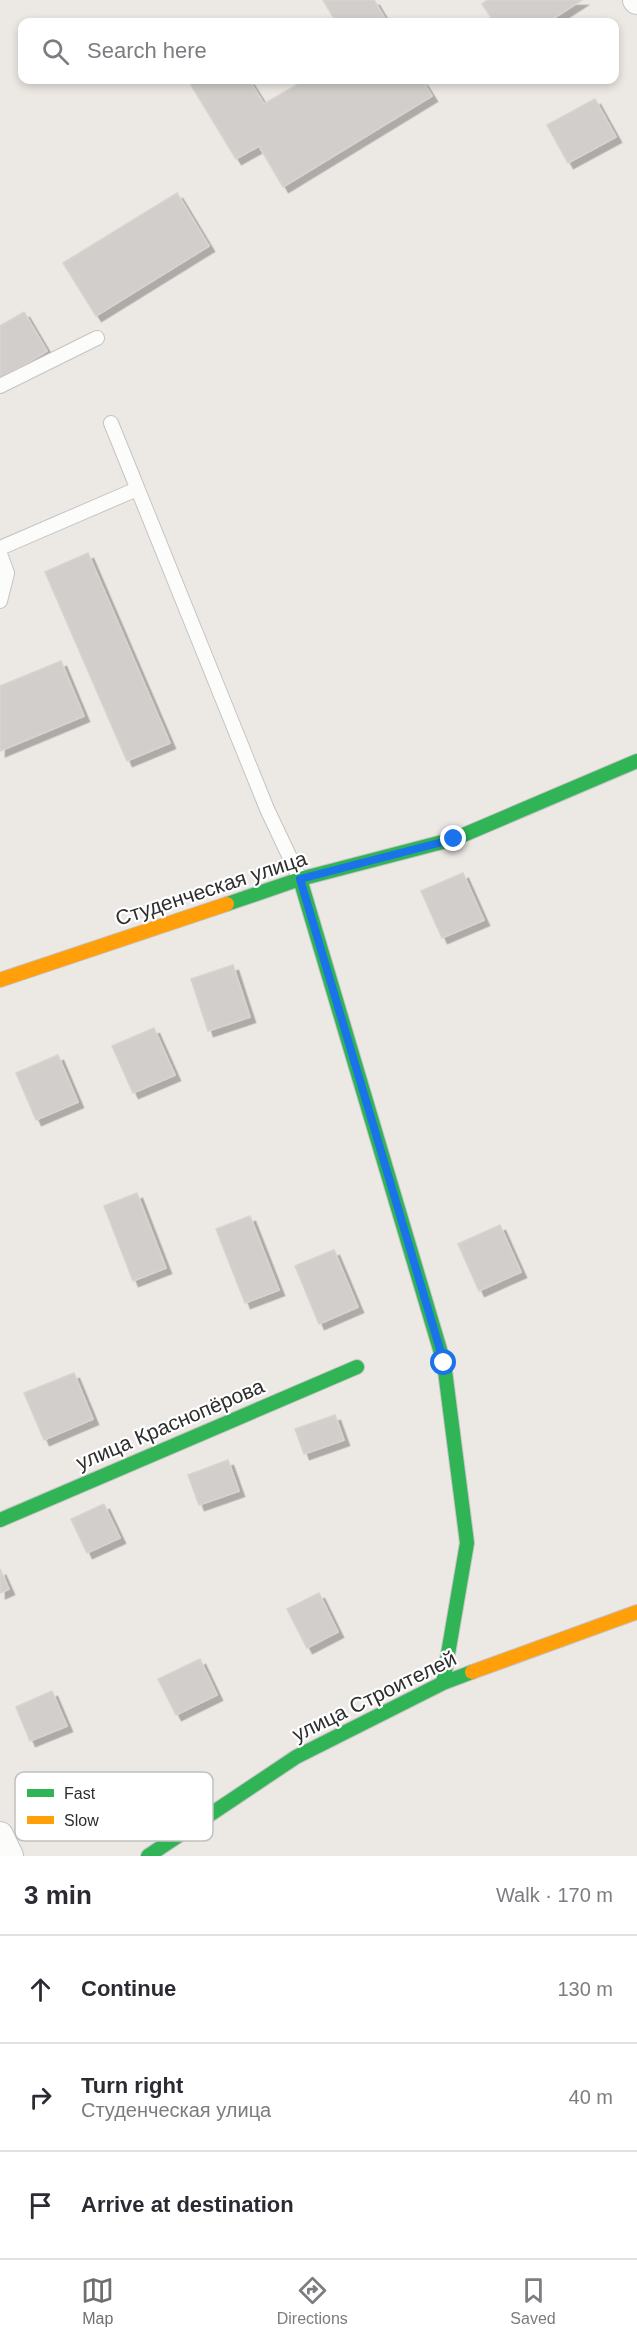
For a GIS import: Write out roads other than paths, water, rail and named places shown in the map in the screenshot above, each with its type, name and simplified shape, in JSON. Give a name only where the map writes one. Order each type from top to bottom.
[{"type":"street","name":"Студенческая улица","points":[[0,980],[300,879],[454,839],[637,761]]},
{"type":"street","points":[[300,879],[444,1363],[466,1543],[443,1683]]},
{"type":"street","name":"улица Краснопёрова","points":[[0,1520],[357,1367]]},
{"type":"street","name":"улица Строителей","points":[[213,1812],[296,1756],[443,1683],[637,1612]]},
{"type":"street","points":[[0,1834],[10,1856]]},
{"type":"street","name":"улица Строителей","points":[[148,1856],[170,1841]]},
{"type":"lane","points":[[0,386],[98,338]]},
{"type":"lane","points":[[111,423],[267,809],[300,879]]},
{"type":"lane","points":[[0,548],[137,489]]},
{"type":"lane","points":[[0,554],[8,573],[0,601]]}]
